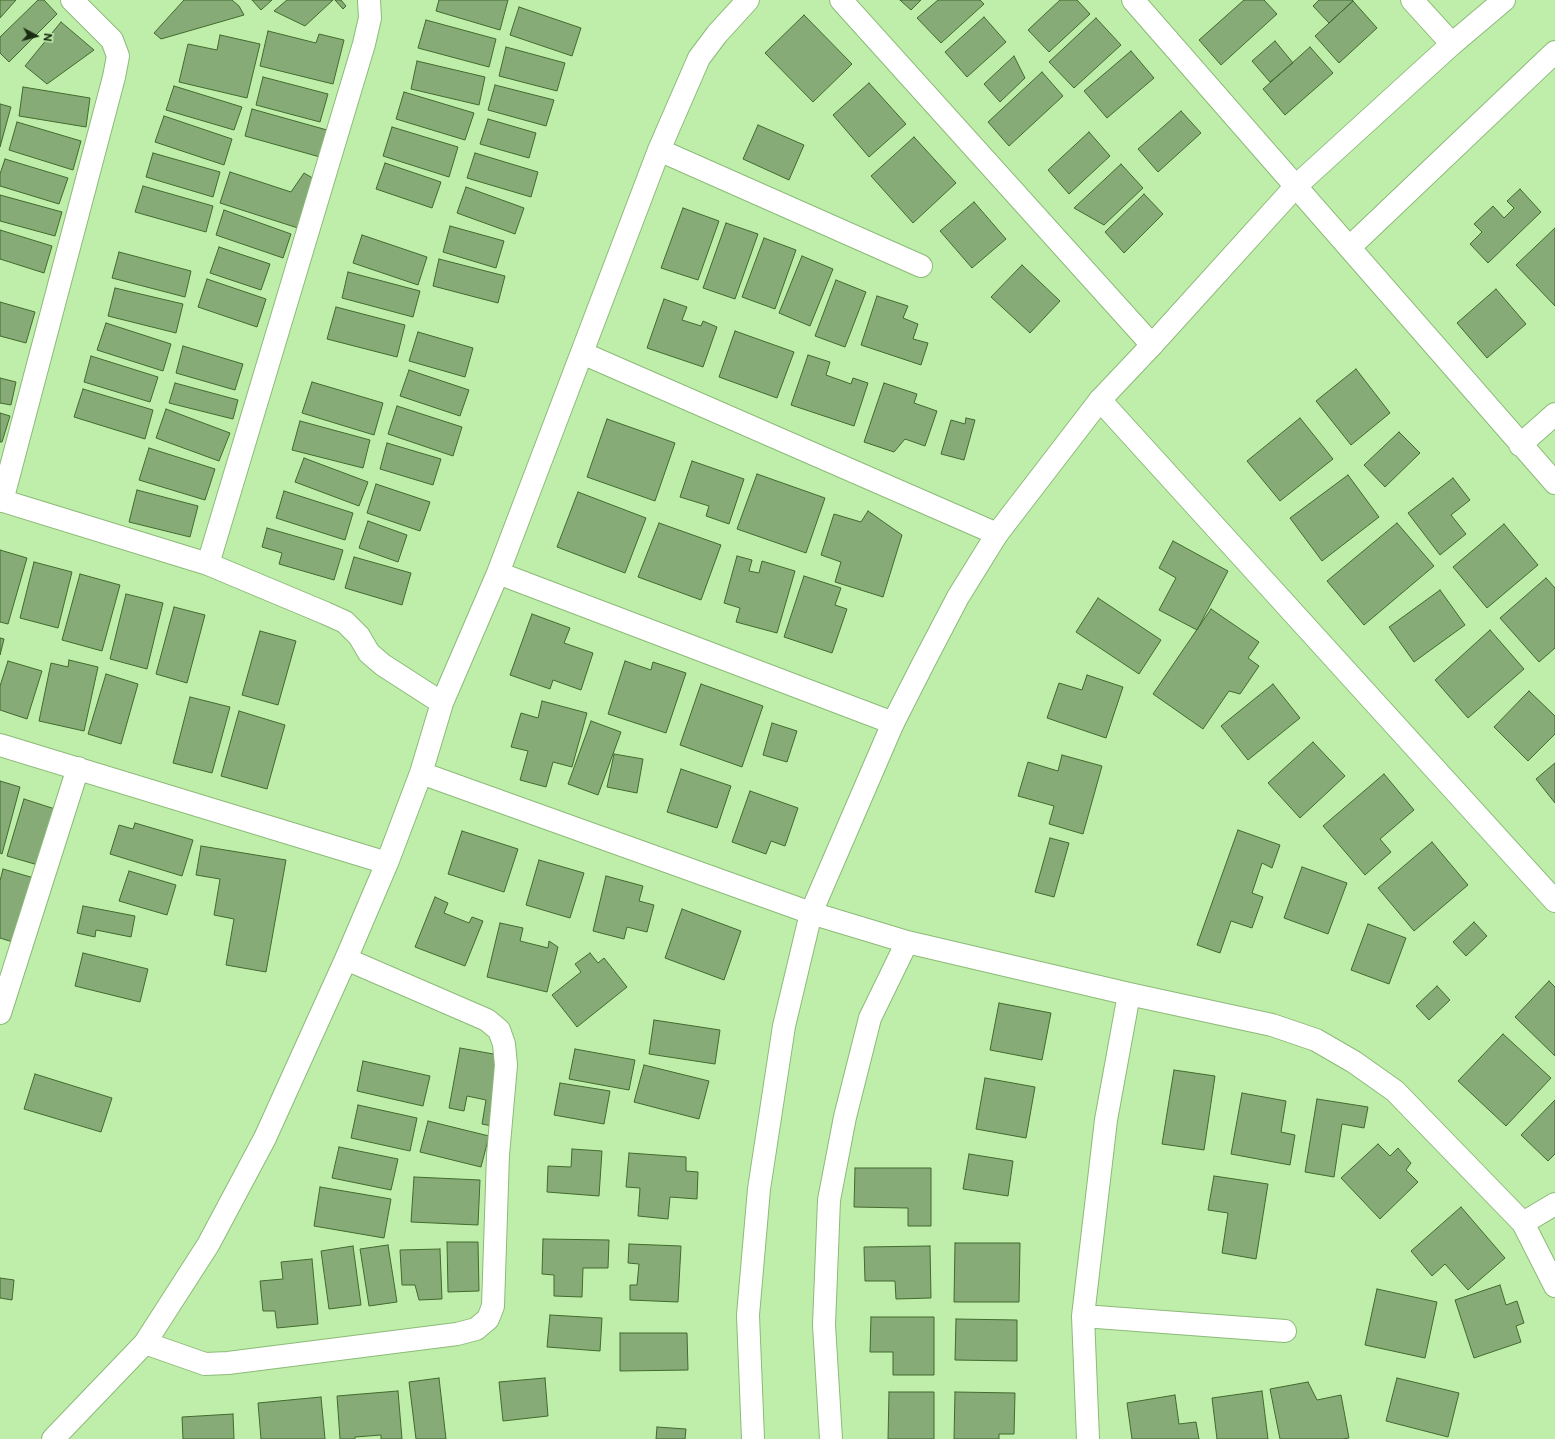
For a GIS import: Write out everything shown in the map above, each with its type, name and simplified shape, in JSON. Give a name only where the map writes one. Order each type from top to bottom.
[{"type":"street","points":[[72,0],[112,40],[118,56],[112,85],[1,500],[208,564],[345,622],[359,636],[369,653],[378,661],[442,703]]},
{"type":"street","points":[[208,564],[364,44],[370,18],[369,0]]},
{"type":"street","points":[[53,1439],[146,1343],[208,1245],[265,1138],[346,959],[387,863],[421,773],[442,703],[498,572],[659,150],[699,58],[717,34],[748,0]]},
{"type":"street","points":[[841,0],[1152,345]]},
{"type":"street","points":[[1133,0],[1350,247],[1520,445],[1555,483]]},
{"type":"street","points":[[1412,0],[1452,44]]},
{"type":"street","points":[[753,1439],[748,1315],[759,1189],[784,1026],[811,912],[893,723],[958,597],[997,534],[1100,400],[1296,186],[1452,44],[1504,0]]},
{"type":"street","points":[[1350,247],[1555,52]]},
{"type":"street","points":[[659,150],[921,266]]},
{"type":"street","points":[[582,353],[997,534]]},
{"type":"street","points":[[1100,400],[1555,901]]},
{"type":"street","points":[[1520,445],[1555,414]]},
{"type":"street","points":[[498,572],[893,723]]},
{"type":"street","points":[[0,745],[387,863]]},
{"type":"street","points":[[0,1014],[7,971],[78,768]]},
{"type":"street","points":[[421,773],[811,912],[907,942],[1129,994],[1272,1025],[1316,1040],[1354,1062],[1395,1091],[1523,1223],[1555,1286]]},
{"type":"street","points":[[831,1439],[824,1325],[829,1200],[845,1117],[870,1018],[907,942]]},
{"type":"street","points":[[146,1343],[206,1364],[228,1363],[457,1334],[476,1329],[488,1319],[493,1306],[498,1155],[506,1065],[504,1044],[499,1030],[487,1020],[346,959]]},
{"type":"street","points":[[1088,1439],[1083,1316],[1106,1120],[1129,994]]},
{"type":"street","points":[[1523,1223],[1555,1204]]},
{"type":"street","points":[[1083,1316],[1285,1330]]},
{"type":"building","points":[[0,0],[16,0],[0,18]]},
{"type":"building","points":[[38,0],[44,0],[57,14],[9,62],[0,53],[0,37]]},
{"type":"building","points":[[184,0],[232,0],[239,6],[244,15],[161,39],[154,33]]},
{"type":"building","points":[[252,0],[272,0],[261,10]]},
{"type":"building","points":[[287,0],[333,0],[305,26],[274,11]]},
{"type":"building","points":[[335,0],[341,0],[346,6],[343,9]]},
{"type":"building","points":[[439,0],[508,0],[500,30],[436,11]]},
{"type":"building","points":[[900,0],[921,0],[911,10]]},
{"type":"building","points":[[938,0],[980,0],[984,4],[941,43],[917,18]]},
{"type":"building","points":[[1060,0],[1077,0],[1090,14],[1049,52],[1028,30]]},
{"type":"building","points":[[1244,0],[1264,0],[1277,14],[1221,65],[1199,40]]},
{"type":"building","points":[[1319,0],[1353,1],[1329,23],[1313,6]]},
{"type":"building","points":[[1353,1],[1377,28],[1339,63],[1315,36]]},
{"type":"building","points":[[519,7],[581,28],[572,56],[510,35]]},
{"type":"building","points":[[804,15],[852,64],[813,102],[765,53]]},
{"type":"building","points":[[984,17],[1006,42],[967,77],[945,52]]},
{"type":"building","points":[[1096,18],[1121,45],[1074,88],[1049,62]]},
{"type":"building","points":[[426,20],[496,39],[489,67],[418,48]]},
{"type":"building","points":[[61,22],[94,50],[47,84],[25,66]]},
{"type":"building","points":[[268,31],[316,43],[319,34],[344,40],[333,84],[260,66]]},
{"type":"building","points":[[220,35],[260,44],[247,98],[179,82],[188,44],[217,50]]},
{"type":"building","points":[[1275,41],[1293,63],[1270,82],[1252,61]]},
{"type":"building","points":[[506,47],[565,63],[557,91],[499,76]]},
{"type":"building","points":[[1310,47],[1333,73],[1285,115],[1263,89]]},
{"type":"building","points":[[1131,51],[1154,78],[1107,118],[1084,91]]},
{"type":"building","points":[[1014,56],[1025,78],[1000,102],[984,84]]},
{"type":"building","points":[[417,61],[485,77],[479,105],[411,89]]},
{"type":"building","points":[[1042,72],[1063,96],[1009,146],[988,122]]},
{"type":"building","points":[[263,77],[328,94],[320,122],[256,105]]},
{"type":"building","points":[[869,83],[906,124],[869,157],[833,115]]},
{"type":"building","points":[[495,85],[554,100],[546,126],[488,110]]},
{"type":"building","points":[[174,86],[242,107],[234,130],[166,110]]},
{"type":"building","points":[[23,87],[90,98],[86,127],[19,116]]},
{"type":"building","points":[[404,92],[474,113],[465,140],[396,119]]},
{"type":"building","points":[[0,104],[11,107],[0,147]]},
{"type":"building","points":[[252,109],[327,130],[320,157],[245,136]]},
{"type":"building","points":[[1181,111],[1201,133],[1158,172],[1138,149]]},
{"type":"building","points":[[164,116],[232,139],[224,165],[155,142]]},
{"type":"building","points":[[488,119],[536,133],[529,158],[480,144]]},
{"type":"building","points":[[17,122],[81,141],[73,170],[9,150]]},
{"type":"building","points":[[758,125],[804,145],[789,180],[743,159]]},
{"type":"building","points":[[392,127],[458,147],[449,177],[383,156]]},
{"type":"building","points":[[1089,132],[1110,156],[1069,194],[1048,170]]},
{"type":"building","points":[[914,137],[956,183],[913,223],[871,176]]},
{"type":"building","points":[[153,153],[220,172],[213,197],[146,177]]},
{"type":"building","points":[[475,153],[538,172],[531,197],[467,178]]},
{"type":"building","points":[[5,159],[68,178],[59,204],[0,186],[0,174]]},
{"type":"building","points":[[385,163],[441,182],[432,208],[376,189]]},
{"type":"building","points":[[1121,164],[1143,188],[1104,225],[1074,208]]},
{"type":"building","points":[[230,172],[291,192],[304,173],[316,180],[301,229],[220,203]]},
{"type":"building","points":[[143,186],[213,206],[206,232],[135,212]]},
{"type":"building","points":[[466,187],[524,208],[515,234],[457,213]]},
{"type":"building","points":[[1520,189],[1541,212],[1488,263],[1470,244],[1482,232],[1474,224],[1493,206],[1504,218],[1514,208],[1507,201]]},
{"type":"building","points":[[1144,194],[1163,214],[1124,253],[1105,232]]},
{"type":"building","points":[[0,195],[62,212],[55,236],[0,221]]},
{"type":"building","points":[[974,202],[1006,239],[972,268],[940,231]]},
{"type":"building","points":[[683,208],[719,221],[698,280],[661,268]]},
{"type":"building","points":[[224,210],[291,234],[283,258],[216,235]]},
{"type":"building","points":[[726,223],[758,234],[735,299],[703,288]]},
{"type":"building","points":[[450,226],[504,241],[496,268],[443,252]]},
{"type":"building","points":[[1555,228],[1555,306],[1516,265]]},
{"type":"building","points":[[0,230],[52,246],[44,273],[0,259]]},
{"type":"building","points":[[362,235],[427,257],[418,285],[353,263]]},
{"type":"building","points":[[764,238],[796,250],[775,309],[742,297]]},
{"type":"building","points":[[219,247],[270,264],[261,290],[210,273]]},
{"type":"building","points":[[119,252],[191,271],[185,297],[112,278]]},
{"type":"building","points":[[802,256],[833,269],[810,326],[779,313]]},
{"type":"building","points":[[439,259],[505,276],[498,303],[433,286]]},
{"type":"building","points":[[1022,265],[1060,301],[1030,333],[991,297]]},
{"type":"building","points":[[348,272],[420,291],[413,317],[342,298]]},
{"type":"building","points":[[207,279],[266,299],[257,327],[198,307]]},
{"type":"building","points":[[836,280],[866,292],[845,347],[815,336]]},
{"type":"building","points":[[115,288],[183,304],[176,333],[108,316]]},
{"type":"building","points":[[1496,289],[1526,324],[1487,358],[1457,323]]},
{"type":"building","points":[[877,296],[908,306],[903,318],[918,324],[913,339],[928,343],[921,365],[861,345]]},
{"type":"building","points":[[664,299],[687,307],[682,320],[701,326],[703,321],[717,327],[703,367],[647,348]]},
{"type":"building","points":[[0,302],[35,312],[26,343],[0,336]]},
{"type":"building","points":[[336,307],[405,325],[397,357],[327,339]]},
{"type":"building","points":[[106,323],[171,344],[163,371],[97,350]]},
{"type":"building","points":[[735,331],[794,352],[777,398],[719,377]]},
{"type":"building","points":[[418,332],[473,348],[465,377],[409,361]]},
{"type":"building","points":[[183,346],[243,364],[235,390],[176,373]]},
{"type":"building","points":[[808,355],[830,362],[826,375],[851,384],[853,378],[868,383],[854,426],[791,405]]},
{"type":"building","points":[[91,356],[158,377],[150,402],[84,382]]},
{"type":"building","points":[[1356,369],[1390,413],[1351,445],[1316,401]]},
{"type":"building","points":[[409,370],[469,390],[460,416],[400,396]]},
{"type":"building","points":[[0,378],[16,382],[11,405],[0,403]]},
{"type":"building","points":[[312,382],[383,403],[374,435],[302,413]]},
{"type":"building","points":[[175,383],[238,400],[233,419],[169,403]]},
{"type":"building","points":[[884,383],[917,394],[914,403],[937,411],[925,446],[905,439],[894,452],[864,442]]},
{"type":"building","points":[[83,389],[153,410],[145,439],[74,417]]},
{"type":"building","points":[[397,406],[462,427],[453,456],[388,434]]},
{"type":"building","points":[[166,409],[230,433],[219,461],[156,438]]},
{"type":"building","points":[[0,413],[10,416],[2,442],[0,442]]},
{"type":"building","points":[[966,418],[975,420],[964,460],[941,454],[951,420],[965,424]]},
{"type":"building","points":[[1300,418],[1333,459],[1280,501],[1247,461]]},
{"type":"building","points":[[607,419],[675,443],[655,501],[587,477]]},
{"type":"building","points":[[300,421],[370,440],[363,468],[292,450]]},
{"type":"building","points":[[1399,432],[1420,453],[1385,487],[1364,465]]},
{"type":"building","points":[[387,443],[441,459],[433,485],[380,469]]},
{"type":"building","points":[[149,448],[215,469],[205,500],[139,480]]},
{"type":"building","points":[[304,458],[368,482],[359,506],[295,482]]},
{"type":"building","points":[[692,461],[744,479],[729,524],[706,516],[709,506],[680,497]]},
{"type":"building","points":[[757,474],[825,498],[806,553],[737,529]]},
{"type":"building","points":[[1348,475],[1379,517],[1322,561],[1290,518]]},
{"type":"building","points":[[1453,478],[1470,500],[1451,515],[1466,534],[1440,555],[1408,513]]},
{"type":"building","points":[[376,484],[430,502],[420,531],[367,513]]},
{"type":"building","points":[[137,490],[198,506],[190,537],[129,522]]},
{"type":"building","points":[[284,491],[353,513],[345,540],[276,518]]},
{"type":"building","points":[[578,492],[646,518],[625,573],[557,547]]},
{"type":"building","points":[[868,511],[902,535],[883,597],[835,582],[841,562],[821,555],[834,514],[861,522]]},
{"type":"building","points":[[368,521],[407,535],[398,562],[359,548]]},
{"type":"building","points":[[659,523],[721,545],[701,600],[638,577]]},
{"type":"building","points":[[1397,523],[1434,566],[1364,625],[1327,581]]},
{"type":"building","points":[[1504,524],[1538,565],[1487,608],[1453,567]]},
{"type":"building","points":[[267,528],[343,550],[334,580],[279,564],[282,553],[262,547]]},
{"type":"building","points":[[1173,541],[1228,571],[1197,630],[1159,610],[1176,578],[1159,568]]},
{"type":"building","points":[[0,550],[27,558],[8,624],[0,622]]},
{"type":"building","points":[[737,556],[752,560],[749,571],[759,573],[762,561],[795,571],[777,633],[736,622],[740,608],[724,603]]},
{"type":"building","points":[[354,557],[411,573],[402,605],[345,588]]},
{"type":"building","points":[[34,562],[72,572],[58,628],[20,618]]},
{"type":"building","points":[[80,574],[120,585],[102,651],[62,640]]},
{"type":"building","points":[[804,576],[841,588],[835,605],[847,609],[832,653],[784,637]]},
{"type":"building","points":[[1546,578],[1555,588],[1555,648],[1539,662],[1500,618]]},
{"type":"building","points":[[1440,590],[1465,625],[1414,662],[1389,627]]},
{"type":"building","points":[[126,594],[163,603],[147,669],[110,659]]},
{"type":"building","points":[[1098,598],[1161,640],[1139,674],[1076,632]]},
{"type":"building","points":[[174,607],[205,615],[187,683],[156,674]]},
{"type":"building","points":[[1211,609],[1259,642],[1248,658],[1259,666],[1240,694],[1229,691],[1203,729],[1153,694]]},
{"type":"building","points":[[532,614],[570,628],[564,643],[593,653],[581,690],[553,680],[550,689],[510,675]]},
{"type":"building","points":[[1490,630],[1524,669],[1468,718],[1435,680]]},
{"type":"building","points":[[260,631],[296,641],[278,705],[242,695]]},
{"type":"building","points":[[0,638],[4,639],[0,655]]},
{"type":"building","points":[[69,660],[98,667],[84,731],[39,721],[51,663],[68,667]]},
{"type":"building","points":[[8,661],[42,671],[27,719],[0,710],[0,686]]},
{"type":"building","points":[[625,661],[651,670],[653,662],[686,673],[666,733],[608,714]]},
{"type":"building","points":[[106,674],[138,684],[121,744],[88,734]]},
{"type":"building","points":[[1087,675],[1123,687],[1106,738],[1047,718],[1059,683],[1082,690]]},
{"type":"building","points":[[701,684],[763,706],[742,767],[680,745]]},
{"type":"building","points":[[1273,684],[1300,718],[1248,760],[1221,726]]},
{"type":"building","points":[[1529,691],[1555,716],[1555,734],[1528,761],[1494,727]]},
{"type":"building","points":[[190,697],[230,707],[212,773],[173,763]]},
{"type":"building","points":[[542,701],[587,713],[572,767],[553,762],[546,787],[520,780],[528,751],[511,747],[521,713],[538,718]]},
{"type":"building","points":[[239,711],[285,725],[267,789],[221,776]]},
{"type":"building","points":[[591,721],[621,732],[598,795],[568,784]]},
{"type":"building","points":[[772,723],[797,731],[787,762],[763,755]]},
{"type":"building","points":[[1313,742],[1345,776],[1300,818],[1268,783]]},
{"type":"building","points":[[614,754],[643,759],[637,793],[607,787]]},
{"type":"building","points":[[1062,755],[1102,766],[1083,834],[1049,824],[1054,806],[1018,796],[1028,762],[1058,771]]},
{"type":"building","points":[[1555,763],[1555,803],[1536,779]]},
{"type":"building","points":[[681,769],[731,786],[717,828],[667,812]]},
{"type":"building","points":[[1384,774],[1414,810],[1380,839],[1391,852],[1365,875],[1323,826]]},
{"type":"building","points":[[0,781],[20,787],[2,854],[0,853]]},
{"type":"building","points":[[750,791],[798,808],[785,846],[771,841],[766,854],[732,842]]},
{"type":"building","points":[[24,799],[55,809],[38,865],[7,856]]},
{"type":"building","points":[[135,823],[193,840],[182,876],[110,854],[119,825],[133,829]]},
{"type":"building","points":[[1238,830],[1280,845],[1272,868],[1262,863],[1252,893],[1263,897],[1252,928],[1231,921],[1220,953],[1197,945]]},
{"type":"building","points":[[462,831],[518,849],[504,892],[448,874]]},
{"type":"building","points":[[1050,838],[1069,843],[1054,897],[1035,892]]},
{"type":"building","points":[[1432,842],[1468,885],[1414,931],[1378,888]]},
{"type":"building","points":[[201,846],[286,860],[266,972],[226,965],[234,919],[214,915],[220,879],[196,875]]},
{"type":"building","points":[[539,860],[584,873],[570,918],[526,905]]},
{"type":"building","points":[[1302,867],[1347,883],[1328,934],[1284,918]]},
{"type":"building","points":[[3,869],[34,878],[16,943],[0,938],[0,881]]},
{"type":"building","points":[[129,871],[176,885],[167,915],[119,901]]},
{"type":"building","points":[[606,876],[643,886],[639,901],[654,905],[647,932],[627,927],[624,939],[593,931]]},
{"type":"building","points":[[435,897],[448,903],[444,913],[469,923],[472,917],[483,921],[465,966],[415,947]]},
{"type":"building","points":[[83,906],[135,916],[131,937],[96,930],[95,937],[77,933]]},
{"type":"building","points":[[682,909],[741,931],[724,980],[665,958]]},
{"type":"building","points":[[1474,922],[1487,936],[1466,956],[1453,942]]},
{"type":"building","points":[[500,923],[523,928],[520,941],[548,948],[549,941],[558,947],[547,992],[487,977]]},
{"type":"building","points":[[1368,924],[1406,938],[1389,984],[1351,970]]},
{"type":"building","points":[[83,953],[148,969],[140,1002],[75,986]]},
{"type":"building","points":[[590,953],[598,963],[604,958],[627,987],[577,1027],[552,995],[581,972],[575,964]]},
{"type":"building","points":[[1549,981],[1555,987],[1555,1056],[1515,1017]]},
{"type":"building","points":[[1437,986],[1450,1000],[1429,1020],[1416,1006]]},
{"type":"building","points":[[999,1003],[1051,1013],[1042,1060],[990,1050]]},
{"type":"building","points":[[654,1020],[720,1030],[715,1064],[649,1054]]},
{"type":"building","points":[[1503,1034],[1551,1078],[1506,1126],[1458,1081]]},
{"type":"building","points":[[460,1048],[510,1057],[497,1127],[482,1124],[486,1100],[467,1096],[464,1111],[449,1108]]},
{"type":"building","points":[[575,1049],[635,1060],[629,1090],[569,1079]]},
{"type":"building","points":[[363,1061],[430,1076],[423,1106],[357,1091]]},
{"type":"building","points":[[644,1065],[709,1081],[699,1119],[634,1102]]},
{"type":"building","points":[[1174,1070],[1215,1076],[1204,1150],[1162,1144]]},
{"type":"building","points":[[35,1074],[112,1098],[101,1132],[24,1109]]},
{"type":"building","points":[[985,1078],[1035,1087],[1026,1138],[976,1129]]},
{"type":"building","points":[[560,1083],[610,1091],[604,1124],[554,1115]]},
{"type":"building","points":[[1242,1093],[1286,1101],[1281,1132],[1295,1135],[1290,1165],[1231,1154]]},
{"type":"building","points":[[1317,1099],[1368,1107],[1364,1128],[1342,1124],[1334,1177],[1305,1172]]},
{"type":"building","points":[[1555,1100],[1555,1154],[1548,1161],[1521,1135]]},
{"type":"building","points":[[358,1105],[417,1118],[410,1151],[351,1138]]},
{"type":"building","points":[[428,1121],[489,1136],[481,1167],[420,1152]]},
{"type":"building","points":[[1378,1144],[1390,1156],[1398,1148],[1411,1163],[1406,1170],[1418,1182],[1380,1219],[1341,1178]]},
{"type":"building","points":[[339,1147],[398,1159],[391,1190],[332,1178]]},
{"type":"building","points":[[572,1149],[602,1151],[599,1196],[547,1192],[548,1166],[571,1167]]},
{"type":"building","points":[[629,1153],[686,1157],[686,1171],[698,1172],[697,1199],[670,1197],[668,1219],[638,1216],[640,1188],[626,1187]]},
{"type":"building","points":[[969,1154],[1013,1161],[1008,1196],[963,1189]]},
{"type":"building","points":[[855,1168],[931,1168],[931,1226],[908,1226],[908,1208],[854,1207]]},
{"type":"building","points":[[1214,1176],[1268,1184],[1256,1259],[1222,1253],[1228,1213],[1208,1210]]},
{"type":"building","points":[[414,1177],[480,1180],[478,1225],[411,1222]]},
{"type":"building","points":[[320,1187],[391,1199],[384,1238],[314,1226]]},
{"type":"building","points":[[1461,1207],[1505,1258],[1468,1290],[1445,1264],[1432,1276],[1411,1251]]},
{"type":"building","points":[[543,1239],[609,1240],[608,1268],[583,1268],[582,1297],[554,1296],[554,1275],[542,1274]]},
{"type":"building","points":[[447,1242],[478,1242],[479,1291],[448,1292]]},
{"type":"building","points":[[955,1243],[1020,1243],[1019,1302],[954,1302]]},
{"type":"building","points":[[629,1244],[681,1246],[678,1302],[630,1300],[630,1285],[637,1285],[639,1264],[628,1263]]},
{"type":"building","points":[[388,1245],[397,1302],[369,1306],[360,1249]]},
{"type":"building","points":[[353,1246],[361,1305],[329,1309],[321,1251]]},
{"type":"building","points":[[930,1246],[931,1298],[896,1299],[895,1281],[865,1281],[864,1247]]},
{"type":"building","points":[[440,1249],[442,1299],[419,1300],[415,1285],[402,1285],[400,1250]]},
{"type":"building","points":[[312,1259],[318,1324],[277,1328],[275,1311],[263,1311],[260,1281],[283,1279],[281,1262]]},
{"type":"building","points":[[0,1278],[14,1280],[12,1300],[0,1298]]},
{"type":"building","points":[[1500,1285],[1506,1305],[1517,1301],[1524,1323],[1516,1326],[1521,1342],[1474,1358],[1455,1300]]},
{"type":"building","points":[[1377,1289],[1437,1302],[1425,1358],[1365,1345]]},
{"type":"building","points":[[550,1315],[602,1318],[600,1351],[547,1347]]},
{"type":"building","points":[[871,1317],[934,1317],[934,1375],[893,1375],[893,1352],[870,1352]]},
{"type":"building","points":[[956,1319],[1017,1320],[1017,1361],[955,1360]]},
{"type":"building","points":[[620,1333],[687,1333],[688,1370],[620,1371]]},
{"type":"building","points":[[439,1378],[446,1439],[416,1439],[409,1382]]},
{"type":"building","points":[[545,1378],[548,1416],[503,1421],[499,1382]]},
{"type":"building","points":[[1397,1378],[1459,1393],[1448,1437],[1386,1421]]},
{"type":"building","points":[[1308,1382],[1317,1400],[1341,1395],[1349,1438],[1280,1439],[1270,1389]]},
{"type":"building","points":[[398,1391],[402,1439],[381,1439],[381,1435],[355,1437],[355,1439],[340,1439],[337,1396]]},
{"type":"building","points":[[1262,1391],[1268,1439],[1217,1439],[1212,1398]]},
{"type":"building","points":[[889,1392],[934,1392],[934,1439],[888,1439]]},
{"type":"building","points":[[955,1392],[1015,1393],[1014,1434],[999,1434],[999,1439],[954,1439]]},
{"type":"building","points":[[1175,1395],[1179,1424],[1196,1422],[1199,1439],[1132,1439],[1127,1403]]},
{"type":"building","points":[[321,1397],[325,1439],[261,1439],[258,1403]]},
{"type":"building","points":[[233,1414],[234,1439],[183,1439],[182,1417]]},
{"type":"building","points":[[657,1427],[686,1429],[685,1439],[656,1439]]}]
